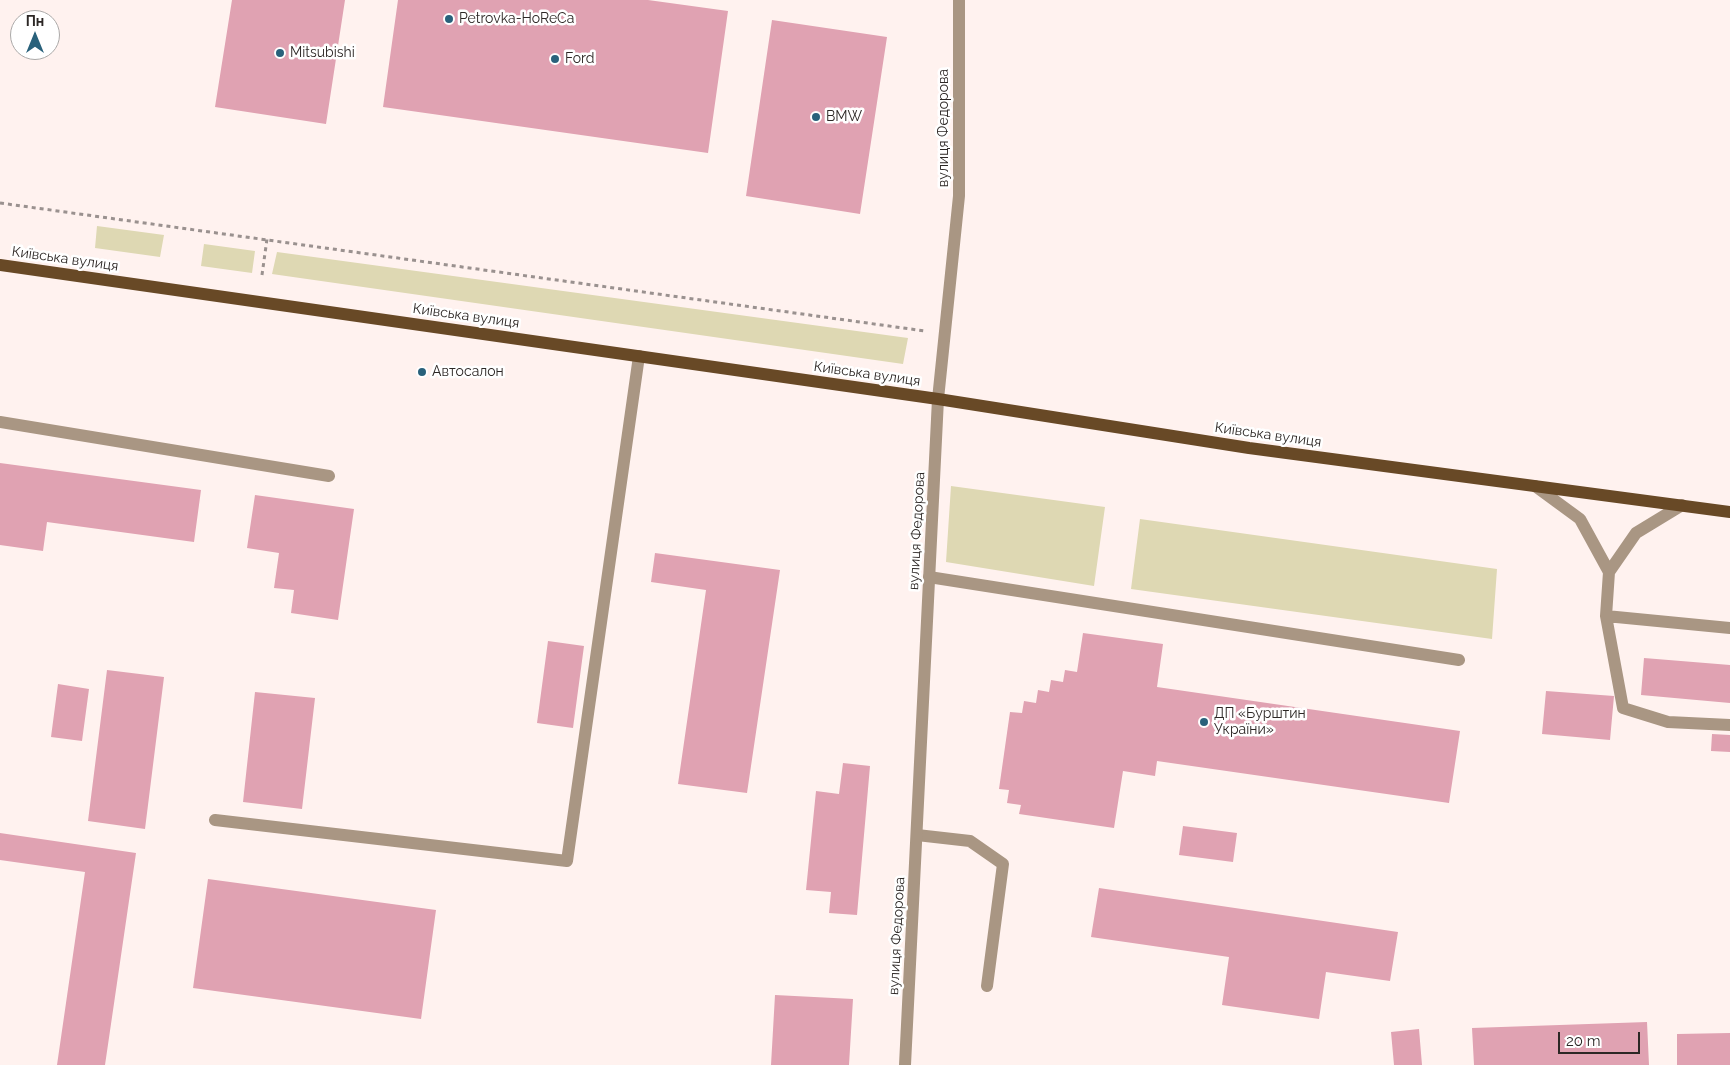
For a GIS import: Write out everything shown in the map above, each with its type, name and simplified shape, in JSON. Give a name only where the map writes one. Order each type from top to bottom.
[{"type":"main road","name":"Київська вулиця","points":[[0,265],[938,399],[1249,448],[1730,512]]},
{"type":"street","name":"вулиця Федорова","points":[[905,1065],[938,399],[959,196],[959,0]]},
{"type":"street","points":[[215,820],[567,861],[639,356]]},
{"type":"street","points":[[0,422],[329,476]]},
{"type":"street","points":[[1535,486],[1580,519],[1609,572]]},
{"type":"street","points":[[1682,506],[1636,533],[1609,572],[1606,616],[1623,708],[1668,722],[1730,725]]},
{"type":"street","points":[[930,577],[1459,660]]},
{"type":"street","points":[[1606,616],[1730,628]]},
{"type":"street","points":[[917,835],[970,841],[1003,864],[987,986]]},
{"type":"path","points":[[0,203],[946,333]]},
{"type":"path","points":[[262,275],[267,239]]},
{"type":"shaded area","points":[[97,226],[164,235],[160,257],[95,248]]},
{"type":"shaded area","points":[[204,244],[255,251],[252,273],[201,266]]},
{"type":"shaded area","points":[[277,252],[908,338],[903,364],[272,274]]},
{"type":"shaded area","points":[[951,486],[1105,507],[1094,586],[946,562]]},
{"type":"shaded area","points":[[1140,519],[1497,569],[1492,639],[1131,589]]},
{"type":"building","name":"Mitsubishi","points":[[232,0],[345,0],[326,124],[215,107]]},
{"type":"building","name":"Ford","points":[[398,0],[648,0],[728,11],[708,153],[383,107]]},
{"type":"building","name":"BMW","points":[[772,20],[887,37],[860,214],[746,196]]},
{"type":"building","points":[[0,463],[201,490],[194,542],[47,522],[43,551],[0,545]]},
{"type":"building","points":[[255,495],[354,509],[338,620],[291,613],[294,590],[274,588],[279,553],[247,548]]},
{"type":"building","points":[[655,553],[780,570],[747,793],[678,784],[706,590],[651,582]]},
{"type":"building","name":"ДП «Бурштин України»","points":[[1083,633],[1163,644],[1157,687],[1460,731],[1449,803],[1157,761],[1155,776],[1123,771],[1114,828],[1019,814],[1021,805],[1007,803],[1009,790],[999,789],[1010,712],[1022,713],[1024,701],[1036,703],[1038,690],[1049,692],[1051,680],[1063,682],[1065,670],[1077,672]]},
{"type":"building","points":[[548,641],[584,646],[573,728],[537,723]]},
{"type":"building","points":[[1644,658],[1730,665],[1730,703],[1641,695]]},
{"type":"building","points":[[107,670],[164,677],[145,829],[88,821]]},
{"type":"building","points":[[58,684],[89,689],[82,741],[51,737]]},
{"type":"building","points":[[1546,691],[1614,696],[1610,740],[1542,734]]},
{"type":"building","points":[[255,692],[315,698],[302,809],[243,802]]},
{"type":"building","points":[[1712,734],[1730,735],[1730,752],[1711,751]]},
{"type":"building","points":[[843,763],[870,766],[857,915],[829,913],[831,892],[806,890],[816,791],[839,794]]},
{"type":"building","points":[[1183,826],[1237,833],[1233,862],[1179,855]]},
{"type":"building","points":[[0,833],[136,853],[105,1065],[57,1065],[85,872],[0,860]]},
{"type":"building","points":[[208,879],[436,910],[421,1019],[193,988]]},
{"type":"building","points":[[1099,888],[1398,932],[1390,981],[1326,972],[1319,1019],[1222,1005],[1229,957],[1091,937]]},
{"type":"building","points":[[775,995],[853,999],[849,1065],[771,1065]]},
{"type":"building","points":[[1647,1022],[1649,1065],[1474,1065],[1472,1028]]},
{"type":"building","points":[[1419,1029],[1422,1065],[1394,1065],[1391,1032]]},
{"type":"building","points":[[1730,1033],[1730,1065],[1677,1065],[1677,1034]]},
{"type":"place","name":"Petrovka-HoReCa","points":[[449,19]]},
{"type":"place","name":"Mitsubishi","points":[[280,53]]},
{"type":"place","name":"Ford","points":[[555,59]]},
{"type":"place","name":"BMW","points":[[816,117]]},
{"type":"place","name":"Автосалон","points":[[422,372]]},
{"type":"place","name":"ДП «Бурштин України»","points":[[1204,722]]}]
